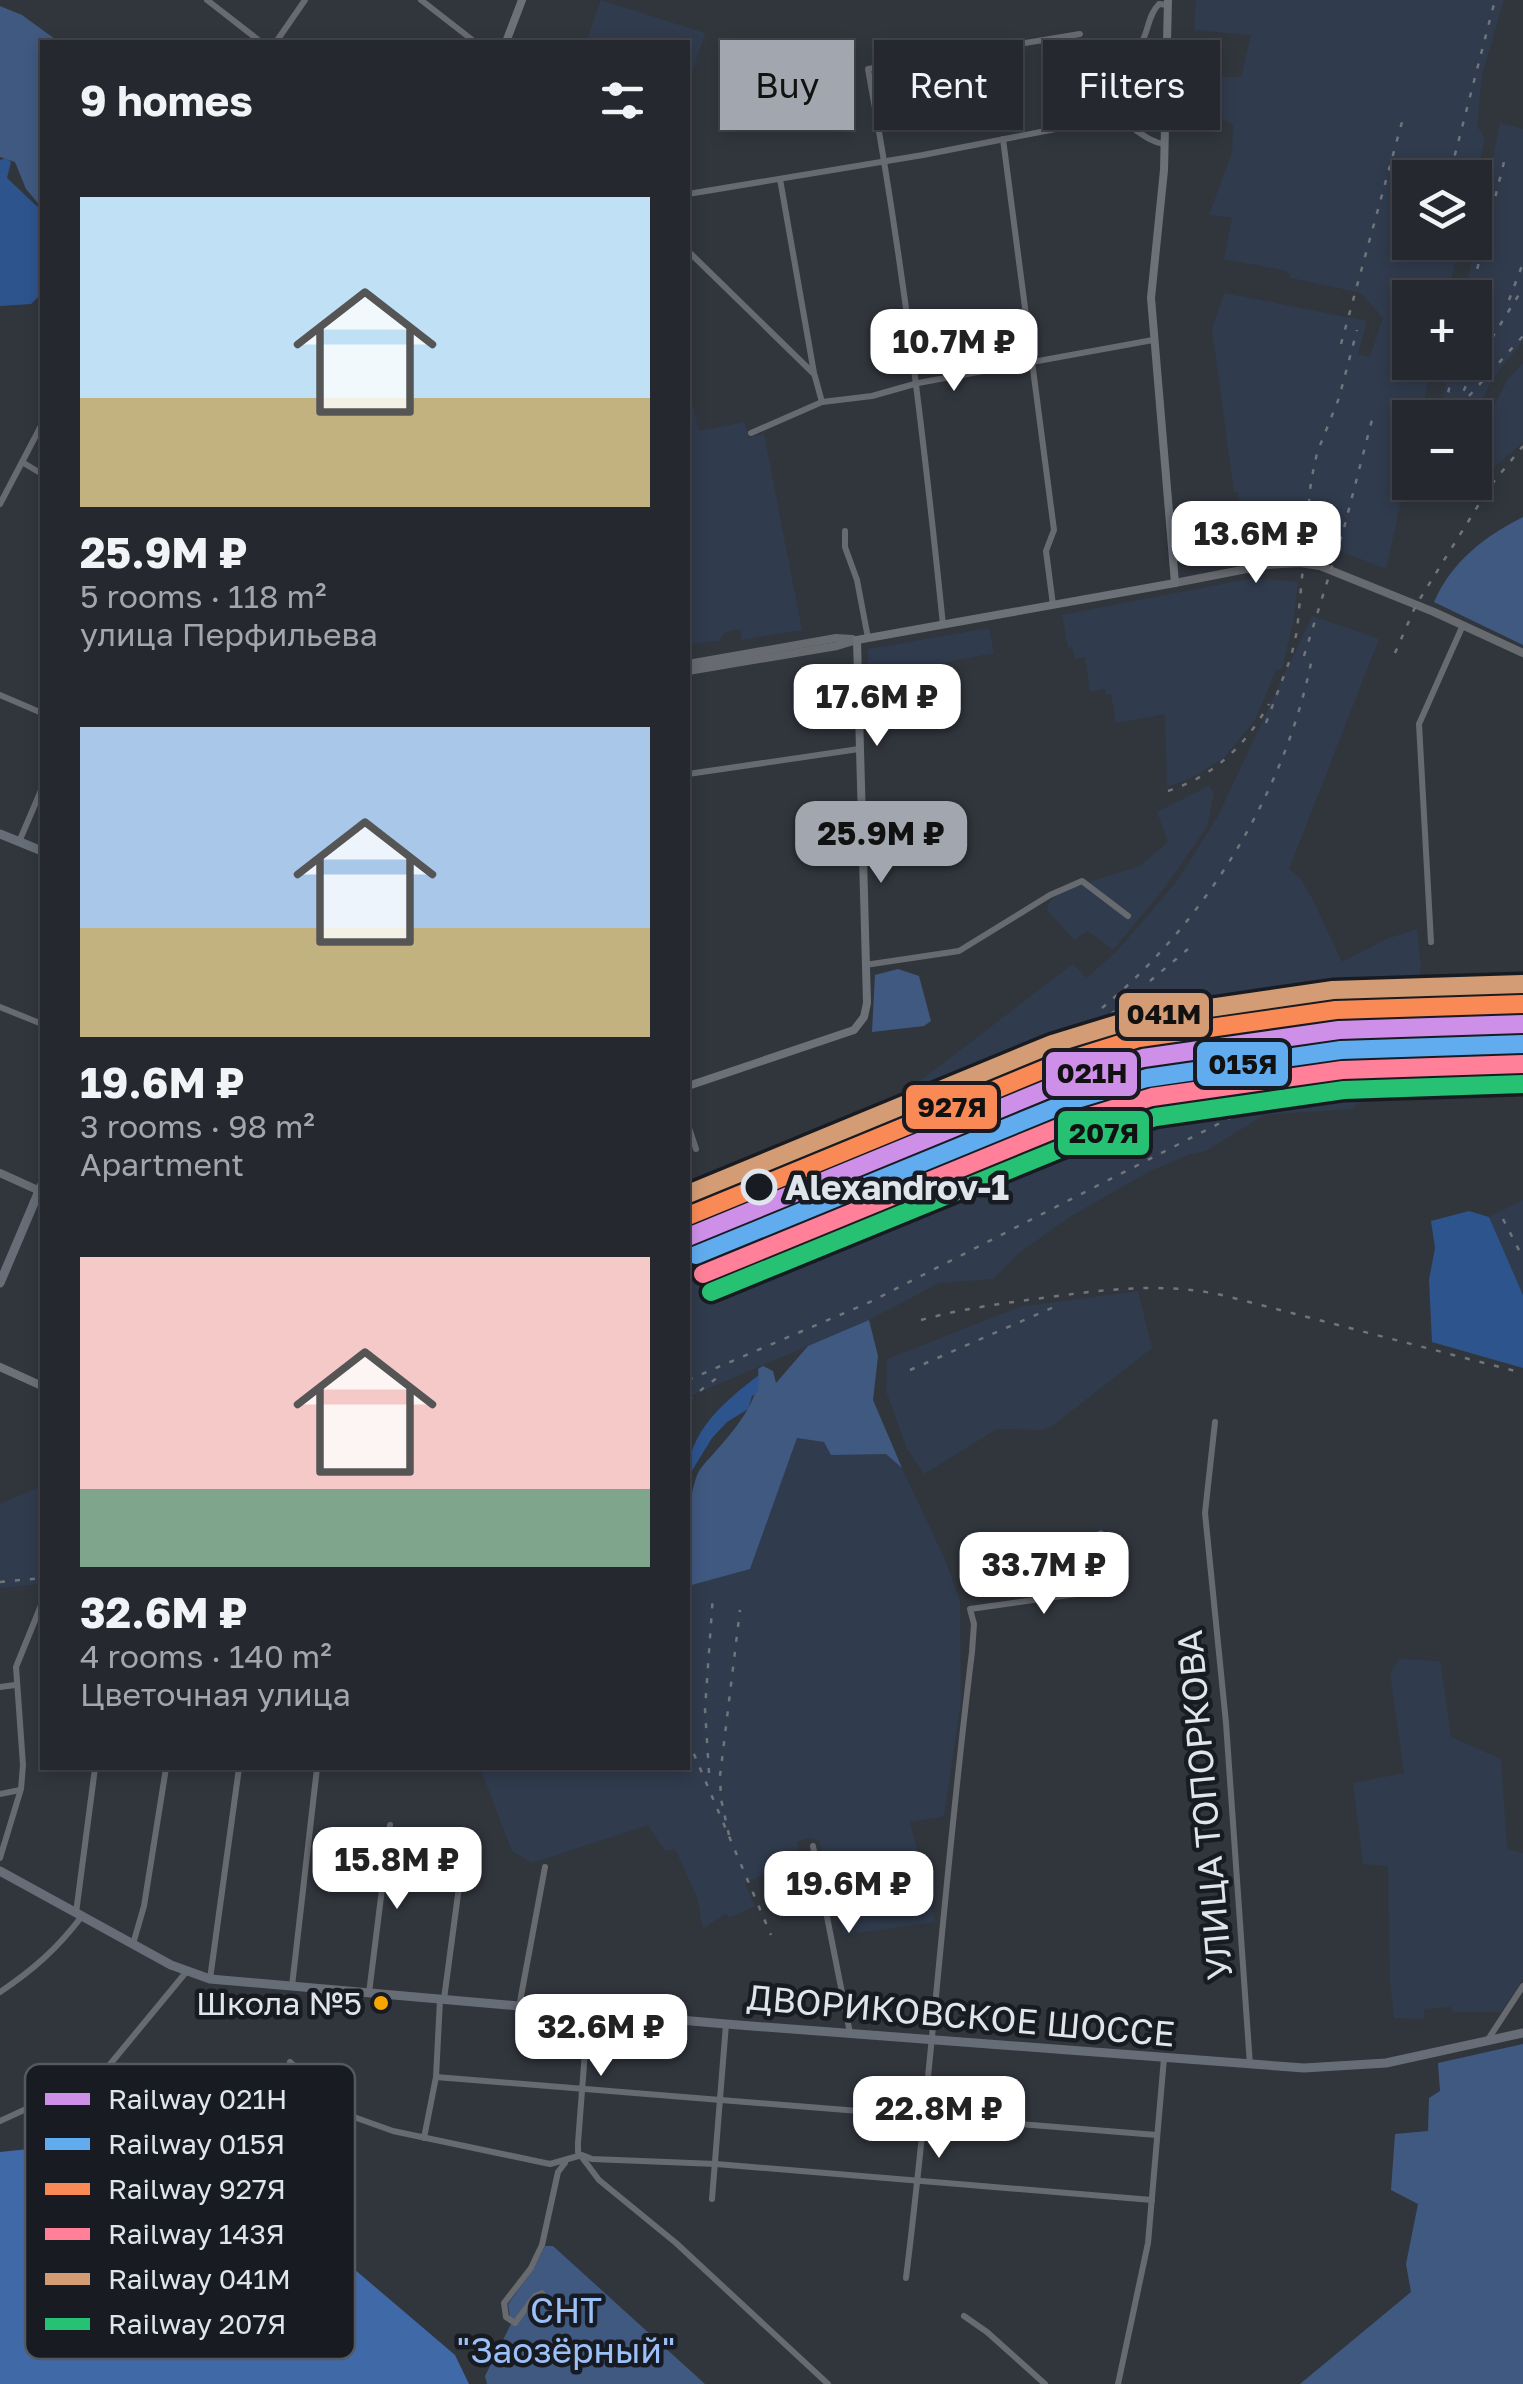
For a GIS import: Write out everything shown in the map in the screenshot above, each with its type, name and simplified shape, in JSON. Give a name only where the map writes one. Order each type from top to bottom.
[{"type":"main road","points":[[507,40],[522,0]]},
{"type":"main road","points":[[690,1085],[854,1030],[864,1017],[857,640],[1175,583],[1153,340],[1153,260],[1161,204],[1167,39],[1161,2]]},
{"type":"main road","points":[[0,834],[40,850]]},
{"type":"main road","points":[[0,1283],[4,1260],[40,1193]]},
{"type":"main road","points":[[0,1367],[40,1385]]},
{"type":"main road","name":"ДВОРИКОВСКОЕ ШОССЕ","points":[[0,1871],[133,1944],[210,1979],[726,2024],[1304,2068],[1365,2066],[1523,2033]]},
{"type":"street","points":[[207,0],[258,40]]},
{"type":"street","points":[[277,40],[305,0]]},
{"type":"street","points":[[422,0],[472,40]]},
{"type":"street","points":[[1144,40],[1150,12],[1161,2]]},
{"type":"street","points":[[1023,45],[1080,34]]},
{"type":"street","points":[[874,69],[868,70],[874,102]]},
{"type":"street","points":[[690,194],[1114,118],[1130,124],[1155,143],[1164,144]]},
{"type":"street","points":[[879,130],[918,383],[944,627]]},
{"type":"street","points":[[1003,139],[1054,530],[1046,551],[1053,605]]},
{"type":"street","points":[[780,179],[822,402]]},
{"type":"street","points":[[690,253],[814,373]]},
{"type":"street","points":[[751,433],[822,402],[872,396],[918,383],[1153,340]]},
{"type":"street","points":[[0,504],[40,429]]},
{"type":"street","points":[[22,462],[40,473]]},
{"type":"street","points":[[844,531],[868,638]]},
{"type":"street","points":[[1175,583],[1284,564],[1320,566],[1523,653]]},
{"type":"street","points":[[1432,942],[1419,724],[1463,625]]},
{"type":"street","points":[[690,668],[857,640]]},
{"type":"street","points":[[0,695],[40,712]]},
{"type":"street","points":[[690,774],[859,749]]},
{"type":"street","points":[[19,842],[40,793]]},
{"type":"street","points":[[866,965],[959,951],[1050,895],[1082,881],[1128,916]]},
{"type":"street","points":[[0,1007],[40,1023]]},
{"type":"street","points":[[690,1132],[696,1149]]},
{"type":"street","points":[[0,1173],[40,1188]]},
{"type":"street","name":"УЛИЦА ТОПОРКОВА","points":[[1216,1422],[1205,1513],[1226,1723],[1250,2064]]},
{"type":"street","points":[[906,2278],[925,2117],[948,1851],[972,1652],[974,1624],[970,1608],[1112,1589]]},
{"type":"street","points":[[0,1858],[21,1789],[23,1765],[16,1685],[20,1655],[40,1608]]},
{"type":"street","points":[[0,1687],[16,1685]]},
{"type":"street","points":[[0,1992],[34,1970],[62,1943],[79,1915],[95,1770]]},
{"type":"street","points":[[133,1944],[144,1906],[166,1770]]},
{"type":"street","points":[[210,1979],[239,1770]]},
{"type":"street","points":[[292,1987],[317,1770]]},
{"type":"street","points":[[0,1794],[21,1789]]},
{"type":"street","points":[[369,1994],[390,1825]]},
{"type":"street","points":[[424,2138],[436,2077],[442,2000],[465,1842]]},
{"type":"street","points":[[813,1846],[850,2033]]},
{"type":"street","points":[[519,2007],[546,1867]]},
{"type":"street","points":[[110,2064],[186,1971]]},
{"type":"street","points":[[1486,2042],[1523,1986]]},
{"type":"street","points":[[588,2012],[578,2143],[598,2180],[676,2243],[828,2384]]},
{"type":"street","points":[[712,2200],[726,2024]]},
{"type":"street","points":[[1118,2384],[1148,2243],[1164,2058]]},
{"type":"street","points":[[436,2077],[1157,2135]]},
{"type":"street","points":[[0,2121],[25,2109]]},
{"type":"street","points":[[355,2117],[424,2138],[550,2164],[582,2155],[592,2159],[716,2164],[1152,2200]]},
{"type":"street","points":[[542,2293],[535,2296],[515,2323],[506,2317],[504,2303],[531,2268],[542,2245],[558,2172],[566,2162]]},
{"type":"street","points":[[964,2316],[988,2332],[1045,2384]]},
{"type":"shaded area","points":[[601,0],[705,33],[690,79],[690,40],[587,40]]},
{"type":"shaded area","points":[[1196,0],[1504,0],[1482,75],[1477,126],[1485,138],[1480,160],[1392,160],[1392,260],[1456,260],[1451,280],[1392,280],[1392,380],[1429,380],[1424,400],[1392,400],[1392,500],[1402,500],[1386,569],[1332,548],[1329,557],[1308,555],[1307,544],[1279,544],[1278,550],[1248,553],[1246,558],[1196,567],[1186,560],[1183,529],[1242,517],[1238,492],[1234,492],[1212,329],[1224,293],[1367,321],[1358,354],[1370,357],[1383,318],[1361,293],[1291,278],[1287,271],[1224,259],[1232,218],[1209,215],[1232,152],[1233,124],[1220,118],[1220,77],[1241,77],[1251,35],[1194,30]]},
{"type":"shaded area","points":[[1500,123],[1523,129],[1523,341],[1492,380],[1492,280],[1468,280],[1472,260],[1492,260],[1492,162]]},
{"type":"shaded area","points":[[6,158],[11,162],[7,178],[40,209],[40,295],[31,304],[0,306],[0,160]]},
{"type":"shaded area","points":[[1523,363],[1523,442],[1492,469],[1492,410],[1507,380]]},
{"type":"shaded area","points":[[1447,380],[1492,380],[1482,400],[1442,400]]},
{"type":"shaded area","points":[[690,394],[699,431],[745,422],[749,437],[764,434],[802,630],[742,640],[740,629],[725,632],[719,641],[690,644]]},
{"type":"shaded area","points":[[1253,578],[1298,582],[1282,669],[1276,670],[1255,720],[1224,758],[1167,787],[1165,714],[1116,723],[1111,694],[1107,695],[1105,689],[1090,692],[1085,657],[1075,659],[1072,647],[1068,648],[1062,615]]},
{"type":"shaded area","points":[[1312,616],[1379,639],[1289,869],[1300,878],[1312,898],[1342,962],[1386,939],[1417,929],[1421,967],[1415,997],[1523,993],[1523,1050],[1384,1080],[1352,1109],[1264,1115],[1206,1151],[1150,1171],[1068,1218],[1018,1254],[993,1279],[939,1283],[869,1320],[690,1396],[690,1188],[762,1172],[870,1119],[1073,964],[1087,978],[1119,949],[1177,881],[1218,816]]},
{"type":"shaded area","points":[[989,628],[994,653],[933,665],[938,690],[954,687],[959,714],[926,721],[924,711],[911,699],[868,701],[868,649]]},
{"type":"shaded area","points":[[1209,786],[1214,793],[1207,827],[1163,890],[1113,950],[1088,931],[1074,940],[1047,910],[1049,903],[1061,891],[1140,866],[1168,842],[1157,812]]},
{"type":"shaded area","points":[[1523,1200],[1523,1295],[1489,1217]]},
{"type":"shaded area","points":[[1469,1211],[1489,1217],[1523,1295],[1523,1368],[1432,1342],[1429,1280],[1435,1248],[1431,1221]]},
{"type":"shaded area","points":[[1138,1291],[1152,1348],[1051,1427],[997,1429],[924,1474],[907,1449],[886,1391],[887,1359],[1019,1307]]},
{"type":"shaded area","points":[[759,1375],[758,1392],[752,1396],[748,1409],[727,1422],[712,1438],[690,1474],[690,1458],[701,1432],[734,1395]]},
{"type":"shaded area","points":[[797,1438],[824,1442],[832,1452],[886,1454],[902,1468],[960,1601],[961,1701],[944,1816],[910,1822],[935,1922],[843,1935],[819,1840],[808,1838],[797,1842],[800,1858],[745,1883],[755,1906],[729,1918],[726,1913],[703,1929],[697,1897],[675,1849],[665,1851],[648,1825],[532,1863],[512,1851],[481,1770],[690,1770],[690,1585],[750,1568]]},
{"type":"shaded area","points":[[40,1487],[40,1584],[0,1588],[0,1504]]},
{"type":"shaded area","points":[[1101,1530],[1112,1541],[1109,1550],[1114,1567],[1098,1580],[1075,1580],[1059,1557],[1065,1533],[1088,1536]]},
{"type":"shaded area","points":[[1399,1659],[1440,1661],[1451,1737],[1501,1759],[1507,1849],[1523,1853],[1523,1979],[1501,2012],[1452,2012],[1451,2007],[1424,2009],[1425,2019],[1394,2018],[1388,1866],[1363,1864],[1353,1783],[1404,1773],[1390,1673]]},
{"type":"shaded area","points":[[25,2149],[25,2359],[355,2359],[355,2270],[455,2355],[469,2384],[0,2384],[0,2152]]},
{"type":"green space","points":[[0,6],[22,15],[56,40],[40,40],[40,206],[26,189],[15,162],[0,157]]},
{"type":"green space","points":[[1523,517],[1523,645],[1434,602],[1450,575],[1471,552]]},
{"type":"green space","points":[[898,969],[919,976],[931,1021],[924,1026],[872,1032],[875,975]]},
{"type":"green space","points":[[869,1320],[878,1356],[873,1400],[902,1468],[886,1454],[831,1455],[824,1442],[797,1438],[750,1569],[690,1585],[690,1509],[696,1478],[745,1414],[756,1391],[758,1369],[763,1366],[773,1371],[776,1383],[808,1346]]},
{"type":"green space","points":[[1523,2044],[1523,2384],[1300,2384],[1411,2292],[1406,2264],[1418,2204],[1391,2190],[1395,2134],[1428,2131],[1429,2098],[1440,2091],[1438,2063]]},
{"type":"green space","name":"СНТ \"Заозёрный\"","points":[[545,2246],[553,2246],[705,2384],[487,2384],[485,2376],[511,2324],[508,2304]]},
{"type":"railway","points":[[1454,160],[1495,0]]},
{"type":"railway","points":[[1341,344],[1402,122]]},
{"type":"railway","points":[[1474,280],[1505,158]]},
{"type":"railway","points":[[1509,300],[1523,263]]},
{"type":"railway","points":[[1459,400],[1477,362],[1523,288]]},
{"type":"railway","points":[[1266,723],[1297,631],[1317,453],[1339,398],[1357,330]]},
{"type":"railway","points":[[1469,396],[1523,336]]},
{"type":"railway","points":[[1447,400],[1451,380]]},
{"type":"railway","points":[[1304,656],[1344,528],[1373,416]]},
{"type":"railway","points":[[1395,653],[1416,605],[1491,485],[1523,446]]},
{"type":"railway","points":[[1102,1008],[1174,936],[1235,852],[1281,760],[1311,663]]},
{"type":"railway","points":[[1168,791],[1200,777],[1227,758],[1269,704]]},
{"type":"railway","points":[[1150,981],[1188,949]]},
{"type":"railway","points":[[1063,1051],[1124,1004]]},
{"type":"railway","points":[[690,1379],[870,1302],[1263,1101],[1316,1085],[1523,1045]]},
{"type":"railway","points":[[1503,1219],[1523,1258]]},
{"type":"railway","points":[[921,1320],[1072,1294],[1182,1289],[1226,1296],[1523,1373]]},
{"type":"railway","points":[[910,1370],[1061,1304]]},
{"type":"railway","points":[[690,1398],[718,1377]]},
{"type":"railway","points":[[0,1582],[40,1578]]},
{"type":"railway","points":[[709,1773],[705,1709],[713,1595]]},
{"type":"railway","points":[[729,1835],[720,1776],[740,1610]]},
{"type":"railway","points":[[690,1745],[771,1935]]},
{"type":"rail line","name":"041М","points":[[690,1193],[1052,1044],[1134,1019],[1333,990],[1522,984]]},
{"type":"rail line","name":"927Я","points":[[690,1215],[1059,1063],[1139,1038],[1336,1010],[1522,1004]]},
{"type":"rail line","name":"021Н","points":[[690,1236],[1067,1081],[1143,1058],[1339,1030],[1523,1024]]},
{"type":"rail line","name":"015Я","points":[[696,1255],[1074,1100],[1147,1078],[1341,1050],[1523,1044]]},
{"type":"rail line","name":"143Я","points":[[703,1274],[1080,1119],[1152,1097],[1342,1070],[1523,1064]]},
{"type":"rail line","name":"207Я","points":[[711,1292],[1087,1138],[1156,1117],[1344,1090],[1523,1084]]},
{"type":"place","name":"Alexandrov-1","points":[[759,1187]]},
{"type":"place","name":"Школа №5","points":[[381,2003]]}]
